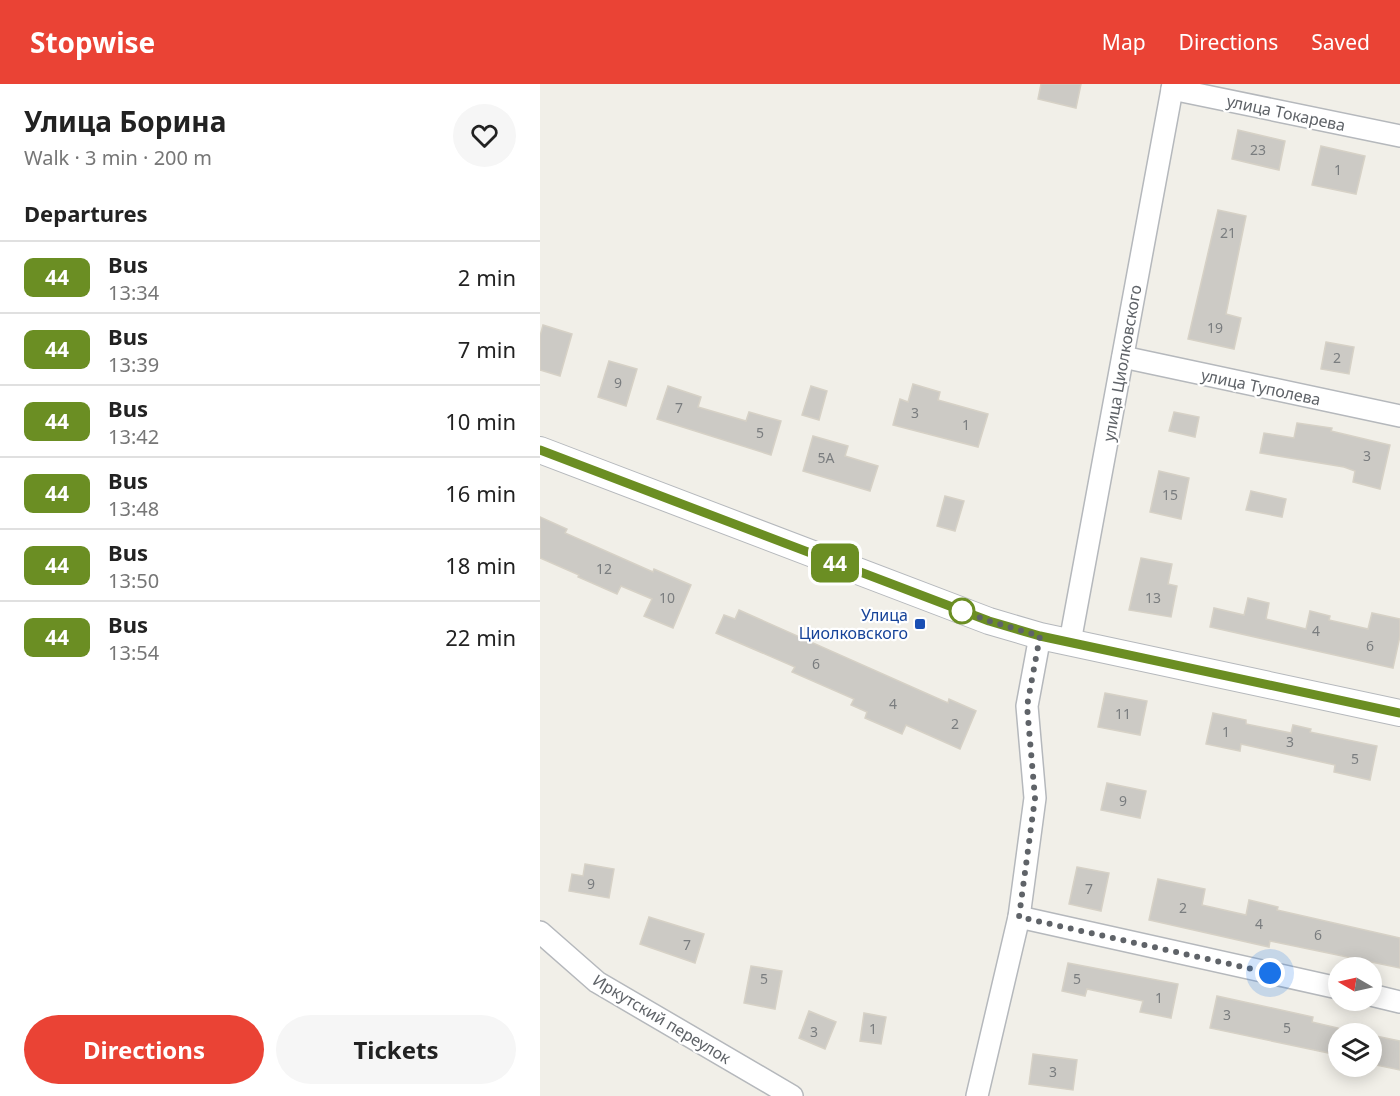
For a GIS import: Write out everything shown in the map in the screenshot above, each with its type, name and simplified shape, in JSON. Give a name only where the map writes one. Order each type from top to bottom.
[{"type":"street","name":"улица Токарева","points":[[1173,87],[1400,136]]},
{"type":"street","name":"улица Циолковского","points":[[1070,642],[1173,87]]},
{"type":"street","name":"улица Туполева","points":[[1123,357],[1400,416]]},
{"type":"street","points":[[540,450],[989,621],[1040,636],[1400,713]]},
{"type":"street","points":[[977,1096],[1019,917],[1035,798],[1027,706],[1040,636]]},
{"type":"street","points":[[1019,917],[1328,986]]},
{"type":"street","name":"Иркутский переулок","points":[[540,932],[597,982],[792,1096]]},
{"type":"street","points":[[1382,998],[1400,1002]]},
{"type":"building","points":[[1041,84],[1081,84],[1076,108],[1038,99]]},
{"type":"building","points":[[1238,130],[1285,141],[1279,170],[1232,159]]},
{"type":"building","points":[[1321,146],[1365,156],[1356,194],[1312,185]]},
{"type":"building","points":[[1218,210],[1246,216],[1226,314],[1241,318],[1234,349],[1188,339]]},
{"type":"building","points":[[543,325],[572,334],[560,376],[540,370],[540,336]]},
{"type":"building","points":[[1326,342],[1354,347],[1349,374],[1321,369]]},
{"type":"building","points":[[609,361],[637,369],[626,406],[598,397]]},
{"type":"building","points":[[913,384],[940,392],[938,400],[988,414],[978,447],[893,425],[900,399],[908,402]]},
{"type":"building","points":[[668,386],[701,397],[698,407],[746,421],[749,412],[781,421],[771,455],[657,419]]},
{"type":"building","points":[[811,386],[827,391],[819,420],[802,415]]},
{"type":"building","points":[[1174,412],[1199,417],[1195,437],[1169,431]]},
{"type":"building","points":[[1297,423],[1332,428],[1331,431],[1390,445],[1380,489],[1353,482],[1355,471],[1344,467],[1260,453],[1264,433],[1294,438]]},
{"type":"building","points":[[813,436],[848,446],[845,456],[878,466],[870,491],[803,471]]},
{"type":"building","points":[[1159,471],[1189,478],[1181,519],[1150,512]]},
{"type":"building","points":[[1251,491],[1286,499],[1282,517],[1246,510]]},
{"type":"building","points":[[945,496],[964,501],[955,531],[937,526]]},
{"type":"building","points":[[540,517],[567,529],[565,533],[653,572],[654,569],[691,585],[673,628],[644,616],[652,599],[621,586],[617,594],[540,558]]},
{"type":"building","points":[[1141,558],[1172,564],[1168,584],[1177,586],[1171,617],[1129,610]]},
{"type":"building","points":[[1248,598],[1269,603],[1266,619],[1306,629],[1310,611],[1330,616],[1329,620],[1368,629],[1372,613],[1400,619],[1400,636],[1393,668],[1210,627],[1214,608],[1244,615]]},
{"type":"building","points":[[739,610],[948,703],[949,699],[976,711],[960,749],[906,725],[902,734],[865,718],[867,712],[851,705],[854,699],[792,672],[795,667],[716,633],[724,615],[735,619]]},
{"type":"building","points":[[1105,693],[1147,701],[1140,735],[1098,727]]},
{"type":"building","points":[[1213,713],[1246,720],[1246,724],[1291,733],[1293,725],[1311,729],[1310,732],[1377,746],[1370,780],[1334,772],[1335,765],[1241,744],[1240,751],[1206,744]]},
{"type":"building","points":[[1107,783],[1146,791],[1140,818],[1101,810]]},
{"type":"building","points":[[585,864],[614,869],[609,898],[569,891],[572,874],[583,876]]},
{"type":"building","points":[[1077,867],[1109,873],[1101,911],[1069,904]]},
{"type":"building","points":[[1158,879],[1205,889],[1202,905],[1246,915],[1249,900],[1278,907],[1277,910],[1400,938],[1400,968],[1382,964],[1382,957],[1347,957],[1270,941],[1269,947],[1149,920]]},
{"type":"building","points":[[649,917],[704,934],[695,963],[640,944]]},
{"type":"building","points":[[1068,963],[1178,984],[1171,1018],[1140,1012],[1143,1001],[1087,989],[1085,996],[1062,991]]},
{"type":"building","points":[[751,966],[782,971],[775,1009],[744,1003]]},
{"type":"building","points":[[1217,996],[1313,1017],[1312,1022],[1328,1026],[1328,1053],[1210,1028]]},
{"type":"building","points":[[809,1011],[836,1022],[825,1049],[799,1038]]},
{"type":"building","points":[[864,1013],[886,1017],[881,1044],[860,1041]]},
{"type":"building","points":[[1382,1037],[1400,1041],[1400,1070],[1382,1066]]},
{"type":"building","points":[[1033,1054],[1077,1060],[1073,1090],[1029,1084]]},
{"type":"bus line","name":"44","points":[[540,450],[989,621],[1040,636],[1400,713]]},
{"type":"place","name":"Улица Циолковского","points":[[920,624]]},
{"type":"route","points":[[962,611],[1040,636],[1027,706],[1035,798],[1019,917],[1270,973]]}]
